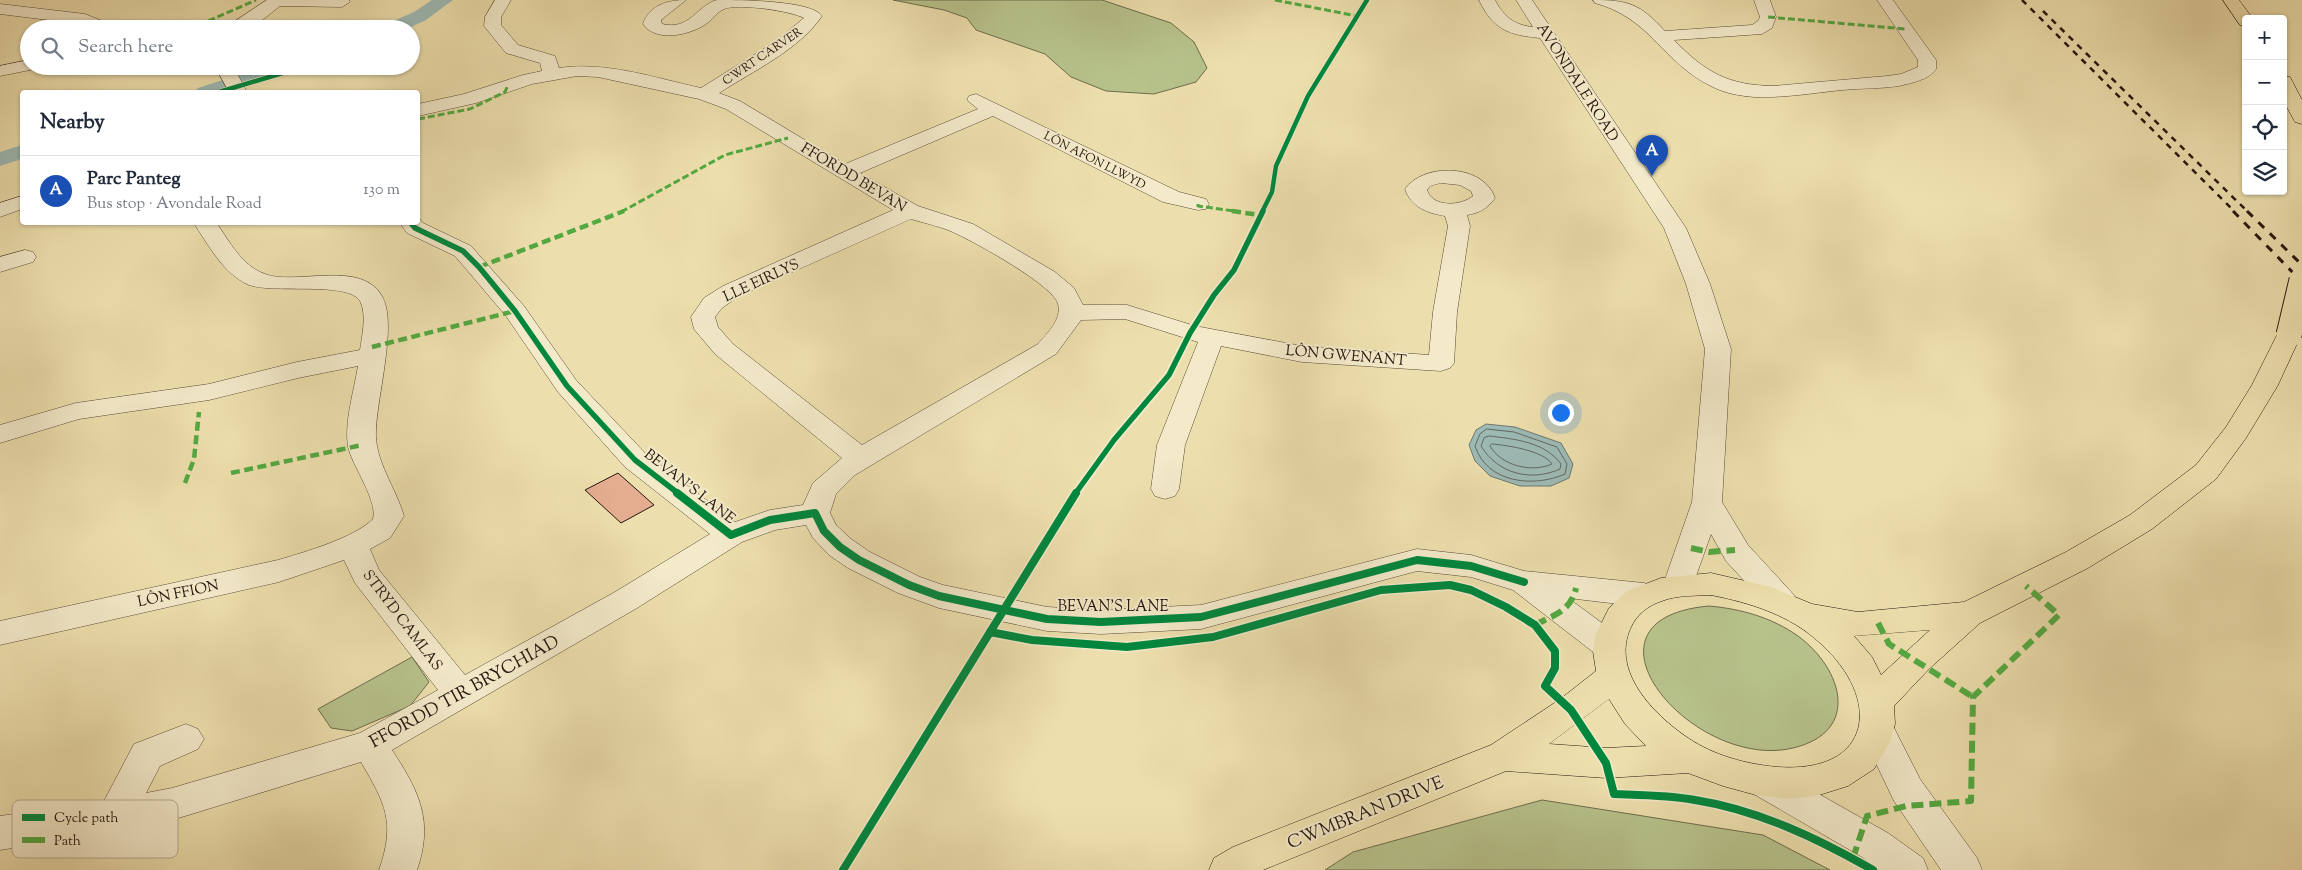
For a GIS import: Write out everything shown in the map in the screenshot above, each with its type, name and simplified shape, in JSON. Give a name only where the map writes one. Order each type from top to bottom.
[{"type":"main road","points":[[2231,0],[2242,15]]},
{"type":"main road","points":[[2287,88],[2302,118]]},
{"type":"main road","points":[[1968,614],[1858,624],[1794,609],[1747,590],[1711,584],[1679,585],[1644,595],[1626,608],[1614,626],[1611,661],[1625,698],[1642,720],[1665,740],[1692,758],[1728,773],[1766,782],[1799,784],[1828,778],[1852,767],[1869,750],[1877,716],[1917,660],[1968,614],[2077,560],[2141,522],[2206,472],[2236,432],[2265,385],[2289,335],[2302,280]]},
{"type":"main road","points":[[1794,609],[1831,633],[1852,654],[1868,678],[1877,716]]},
{"type":"main road","points":[[1504,756],[1571,710],[1611,661]]},
{"type":"main road","points":[[1504,756],[1606,763],[1692,758]]},
{"type":"main road","name":"CWMBRAN DRIVE","points":[[1228,870],[1247,859],[1504,756]]},
{"type":"street","points":[[249,20],[277,0],[342,2]]},
{"type":"street","points":[[420,110],[469,99],[551,74],[549,60],[512,49],[492,26],[493,17],[503,0]]},
{"type":"street","name":"CWRT CARVER","points":[[678,0],[653,18],[651,24],[670,30],[688,26],[701,19],[717,6],[735,0],[750,1],[806,12],[814,16],[811,22],[793,37],[704,94]]},
{"type":"street","points":[[1487,0],[1492,14],[1513,30],[1546,33]]},
{"type":"street","name":"AVONDALE ROAD","points":[[1524,0],[1675,228],[1698,284],[1718,349],[1707,502],[1679,585]]},
{"type":"street","points":[[1601,0],[1631,8],[1692,67],[1705,76],[1722,84],[1770,91],[1845,84],[1900,82],[1926,69],[1927,60],[1885,0]]},
{"type":"street","points":[[1662,36],[1756,30],[1766,24],[1768,16],[1762,0]]},
{"type":"street","points":[[0,9],[88,20]]},
{"type":"street","points":[[0,71],[20,67]]},
{"type":"street","name":"FFORDD BEVAN","points":[[551,74],[598,72],[704,94],[733,104],[910,211],[965,229],[1047,277],[1066,293],[1071,313]]},
{"type":"street","points":[[228,75],[237,90]]},
{"type":"street","name":"LÔN AFON LLWYD","points":[[976,100],[1171,197],[1198,204]]},
{"type":"street","points":[[844,172],[994,109]]},
{"type":"street","points":[[0,210],[20,203]]},
{"type":"street","name":"LÔN GWENANT","points":[[1071,313],[1127,312],[1190,333],[1308,354],[1441,363],[1445,312],[1458,226],[1454,210]]},
{"type":"street","name":"LLE EIRLYS","points":[[860,458],[724,349],[706,329],[703,317],[713,303],[731,291],[910,211]]},
{"type":"street","points":[[206,225],[242,271],[259,281],[287,284],[333,283],[362,290],[371,297],[375,306],[376,328],[371,356],[362,445],[388,516],[385,524],[376,534],[353,544]]},
{"type":"street","name":"BEVAN'S LANE","points":[[412,225],[462,251],[474,262],[515,311],[567,386],[635,460],[731,534],[770,520],[815,513],[824,531],[840,547],[859,560],[909,585],[939,596],[1047,619],[1101,622],[1201,617],[1417,560],[1471,566],[1524,582]]},
{"type":"street","points":[[0,265],[25,257]]},
{"type":"street","points":[[815,513],[824,490],[833,478],[860,458],[1036,358],[1064,331],[1071,313]]},
{"type":"street","points":[[1166,489],[1172,445],[1212,338]]},
{"type":"street","points":[[0,434],[76,411],[204,402],[297,370],[371,356]]},
{"type":"street","points":[[1707,502],[1737,553],[1794,609]]},
{"type":"street","name":"FFORDD TIR BRYCHIAD","points":[[178,802],[370,745],[626,600],[731,534]]},
{"type":"street","name":"LÔN FFION","points":[[0,634],[279,571],[324,557],[353,544]]},
{"type":"street","name":"STRYD CAMLAS","points":[[353,544],[366,575],[461,695]]},
{"type":"street","points":[[1524,582],[1644,595]]},
{"type":"street","points":[[1524,582],[1611,661]]},
{"type":"street","points":[[1877,716],[1907,790],[1963,870]]},
{"type":"street","points":[[123,800],[147,755],[186,739]]},
{"type":"street","points":[[370,745],[402,802],[405,825],[405,852],[398,870]]},
{"type":"street","points":[[1766,782],[1875,845],[1909,870]]},
{"type":"green space","points":[[893,0],[1102,0],[1171,23],[1194,42],[1207,68],[1196,82],[1154,94],[1106,91],[1071,77],[1045,54],[976,30],[967,18],[944,10]]},
{"type":"green space","points":[[1709,606],[1733,609],[1766,619],[1788,629],[1813,650],[1826,665],[1834,682],[1838,698],[1836,714],[1829,728],[1815,740],[1793,748],[1755,749],[1717,738],[1684,717],[1659,691],[1645,663],[1646,637],[1667,617]]},
{"type":"green space","points":[[412,657],[429,682],[410,706],[352,731],[331,728],[318,709]]},
{"type":"green space","points":[[1542,800],[1763,835],[1830,870],[1325,870],[1353,852]]},
{"type":"water","points":[[1486,424],[1515,427],[1561,443],[1573,464],[1569,478],[1551,486],[1520,486],[1490,476],[1475,461],[1469,445],[1476,430]]},
{"type":"building","points":[[618,473],[654,505],[621,523],[585,490]]},
{"type":"waterway","points":[[411,20],[444,0]]},
{"type":"waterway","points":[[211,90],[259,75]]},
{"type":"waterway","points":[[0,159],[20,153]]},
{"type":"railway","points":[[2022,0],[2235,212]]},
{"type":"railway","points":[[2043,11],[2248,212]]},
{"type":"railway","points":[[2233,211],[2302,282]]},
{"type":"railway","points":[[2247,211],[2302,265]]},
{"type":"marked path","points":[[210,20],[256,0]]},
{"type":"marked path","points":[[1275,0],[1357,16]]},
{"type":"marked path","points":[[1768,17],[1905,29]]},
{"type":"marked path","points":[[420,119],[470,109],[505,92],[508,85]]},
{"type":"marked path","points":[[479,267],[629,209],[725,155],[788,138]]},
{"type":"marked path","points":[[1198,204],[1198,206],[1260,215]]},
{"type":"marked path","points":[[372,347],[515,311]]},
{"type":"marked path","points":[[185,483],[194,459],[199,412]]},
{"type":"marked path","points":[[231,473],[362,445]]},
{"type":"marked path","points":[[1691,548],[1709,552],[1735,550]]},
{"type":"marked path","points":[[1853,858],[1867,816],[1906,806],[1971,801],[1973,697],[2059,615],[2026,586]]},
{"type":"marked path","points":[[1535,625],[1562,611],[1573,601],[1576,588]]},
{"type":"marked path","points":[[1878,623],[1889,644],[1973,697]]},
{"type":"cycle path","points":[[843,870],[1062,513],[1114,440],[1169,375],[1190,333],[1214,295],[1234,270],[1272,192],[1276,166],[1308,96],[1367,0]]},
{"type":"cycle path","points":[[226,90],[276,75]]},
{"type":"cycle path","points":[[412,225],[415,228],[463,251],[479,267],[515,311],[567,386],[635,460],[731,535],[770,520],[815,513],[824,531],[840,547],[859,560],[909,585],[939,596],[1047,619],[1101,622],[1201,617],[1417,560],[1471,566],[1524,582]]},
{"type":"cycle path","points":[[990,632],[1032,640],[1127,647],[1213,637],[1381,590],[1450,585],[1471,590],[1506,607],[1535,625],[1555,651],[1555,668],[1545,686],[1571,710],[1606,763],[1614,794],[1668,796],[1722,805],[1800,832],[1850,856],[1873,870]]},
{"type":"place","name":"Parc Panteg","points":[[1652,176]]}]
